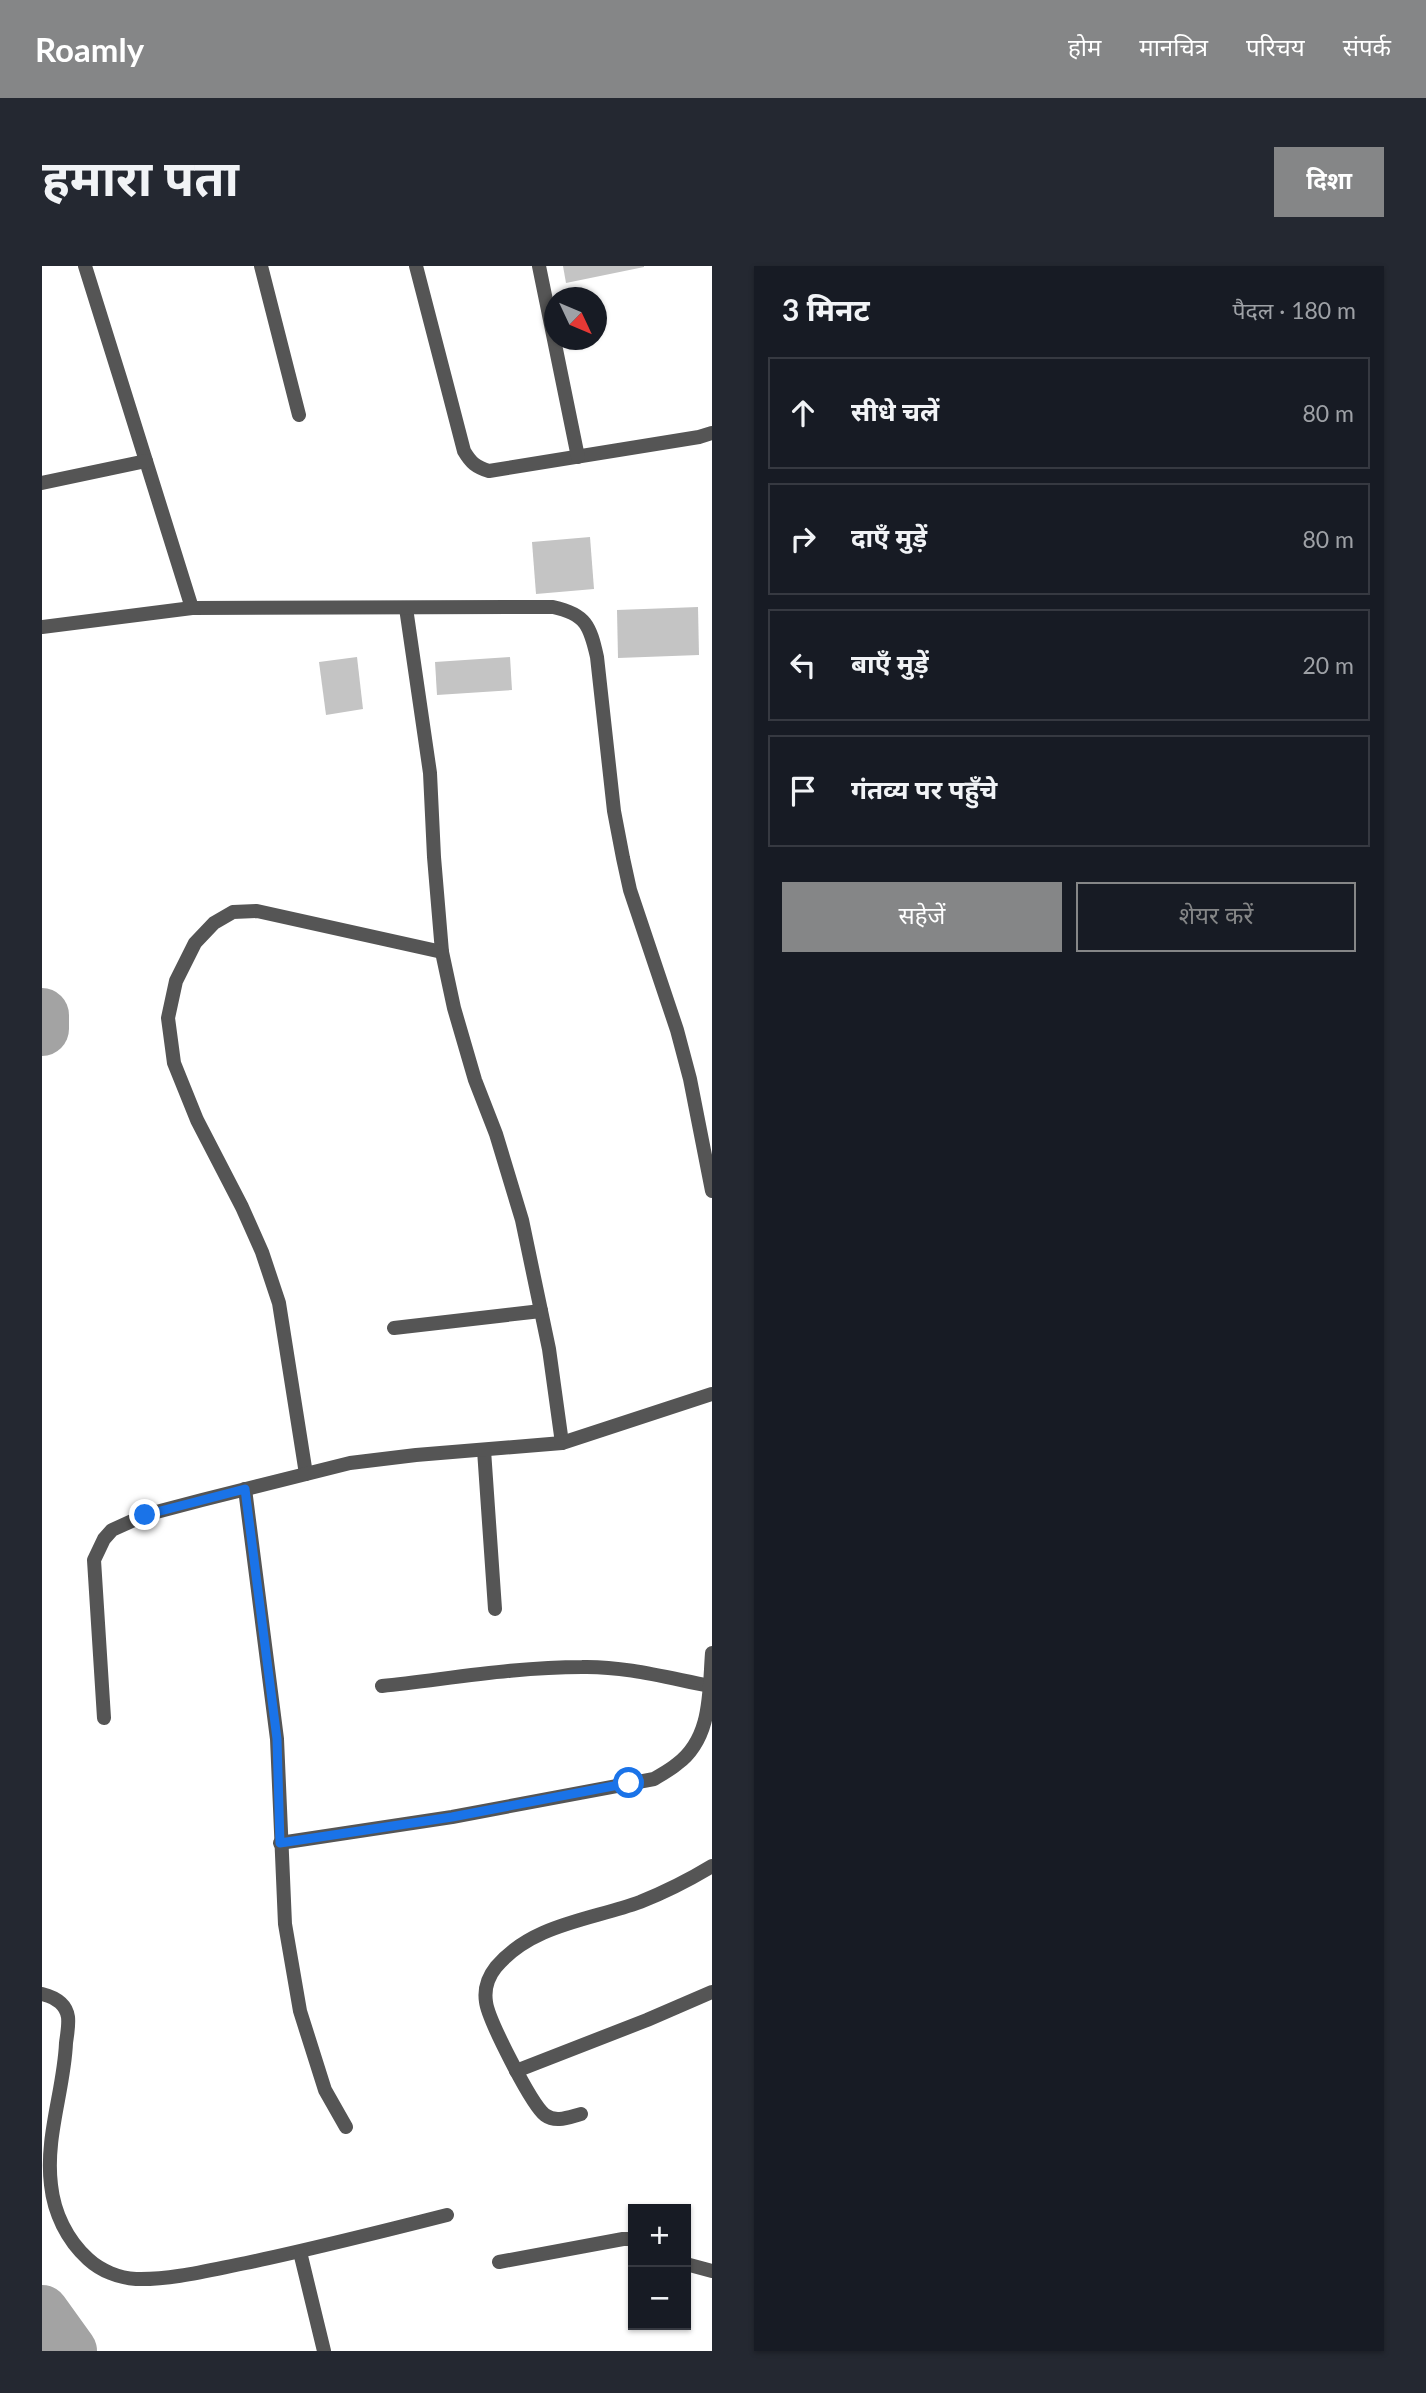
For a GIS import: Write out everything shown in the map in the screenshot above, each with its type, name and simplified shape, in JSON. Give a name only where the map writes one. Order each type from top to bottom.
[{"type":"street","points":[[85,266],[192,608]]},
{"type":"street","points":[[261,266],[299,415]]},
{"type":"street","points":[[416,266],[464,451],[470,463],[489,471],[712,433]]},
{"type":"street","points":[[539,266],[578,457]]},
{"type":"street","points":[[42,484],[146,461]]},
{"type":"street","points":[[42,627],[192,608],[554,607],[572,611],[586,622],[594,640],[597,657],[614,811],[628,880],[677,1030],[708,1154],[712,1191]]},
{"type":"street","points":[[407,608],[430,773],[442,952],[454,1008],[472,1068],[512,1183],[549,1349],[562,1443]]},
{"type":"street","points":[[306,1474],[279,1303],[252,1229],[197,1120],[174,1063],[168,1018],[176,981],[195,943],[214,923],[233,912],[257,911],[442,952]]},
{"type":"street","points":[[394,1328],[541,1311]]},
{"type":"street","points":[[104,1718],[94,1560],[104,1539],[112,1530],[145,1515],[363,1461],[562,1443],[712,1394]]},
{"type":"street","points":[[484,1450],[495,1609]]},
{"type":"street","points":[[245,1489],[277,1739],[285,1924],[300,2011],[325,2090],[346,2127]]},
{"type":"street","points":[[280,1843],[452,1817],[654,1779],[679,1763],[697,1743],[708,1713],[712,1653]]},
{"type":"street","points":[[382,1686],[519,1670],[583,1666],[627,1670],[710,1686]]},
{"type":"street","points":[[581,2115],[559,2120],[546,2115],[534,2102],[516,2071],[486,2005],[486,1987],[495,1969],[514,1950],[544,1932],[639,1902],[712,1866]]},
{"type":"street","points":[[516,2071],[712,1992]]},
{"type":"street","points":[[42,1994],[56,1998],[68,2016],[66,2055],[50,2148],[50,2183],[62,2226],[88,2259],[118,2277],[136,2279],[191,2274],[300,2252],[447,2215]]},
{"type":"street","points":[[499,2262],[628,2239]]},
{"type":"street","points":[[300,2252],[324,2351]]},
{"type":"street","points":[[691,2265],[712,2270]]},
{"type":"building","points":[[563,266],[644,266],[644,267],[566,283]]},
{"type":"building","points":[[590,537],[594,589],[536,594],[532,542]]},
{"type":"building","points":[[698,607],[699,655],[618,658],[617,610]]},
{"type":"building","points":[[357,657],[363,709],[326,715],[319,662]]},
{"type":"building","points":[[510,657],[512,690],[437,695],[435,662]]},
{"type":"waterway","points":[[42,1015],[42,1029]]},
{"type":"waterway","points":[[42,2312],[70,2351]]},
{"type":"route","points":[[145,1515],[245,1489],[277,1739],[280,1843],[452,1817],[629,1783]]}]
